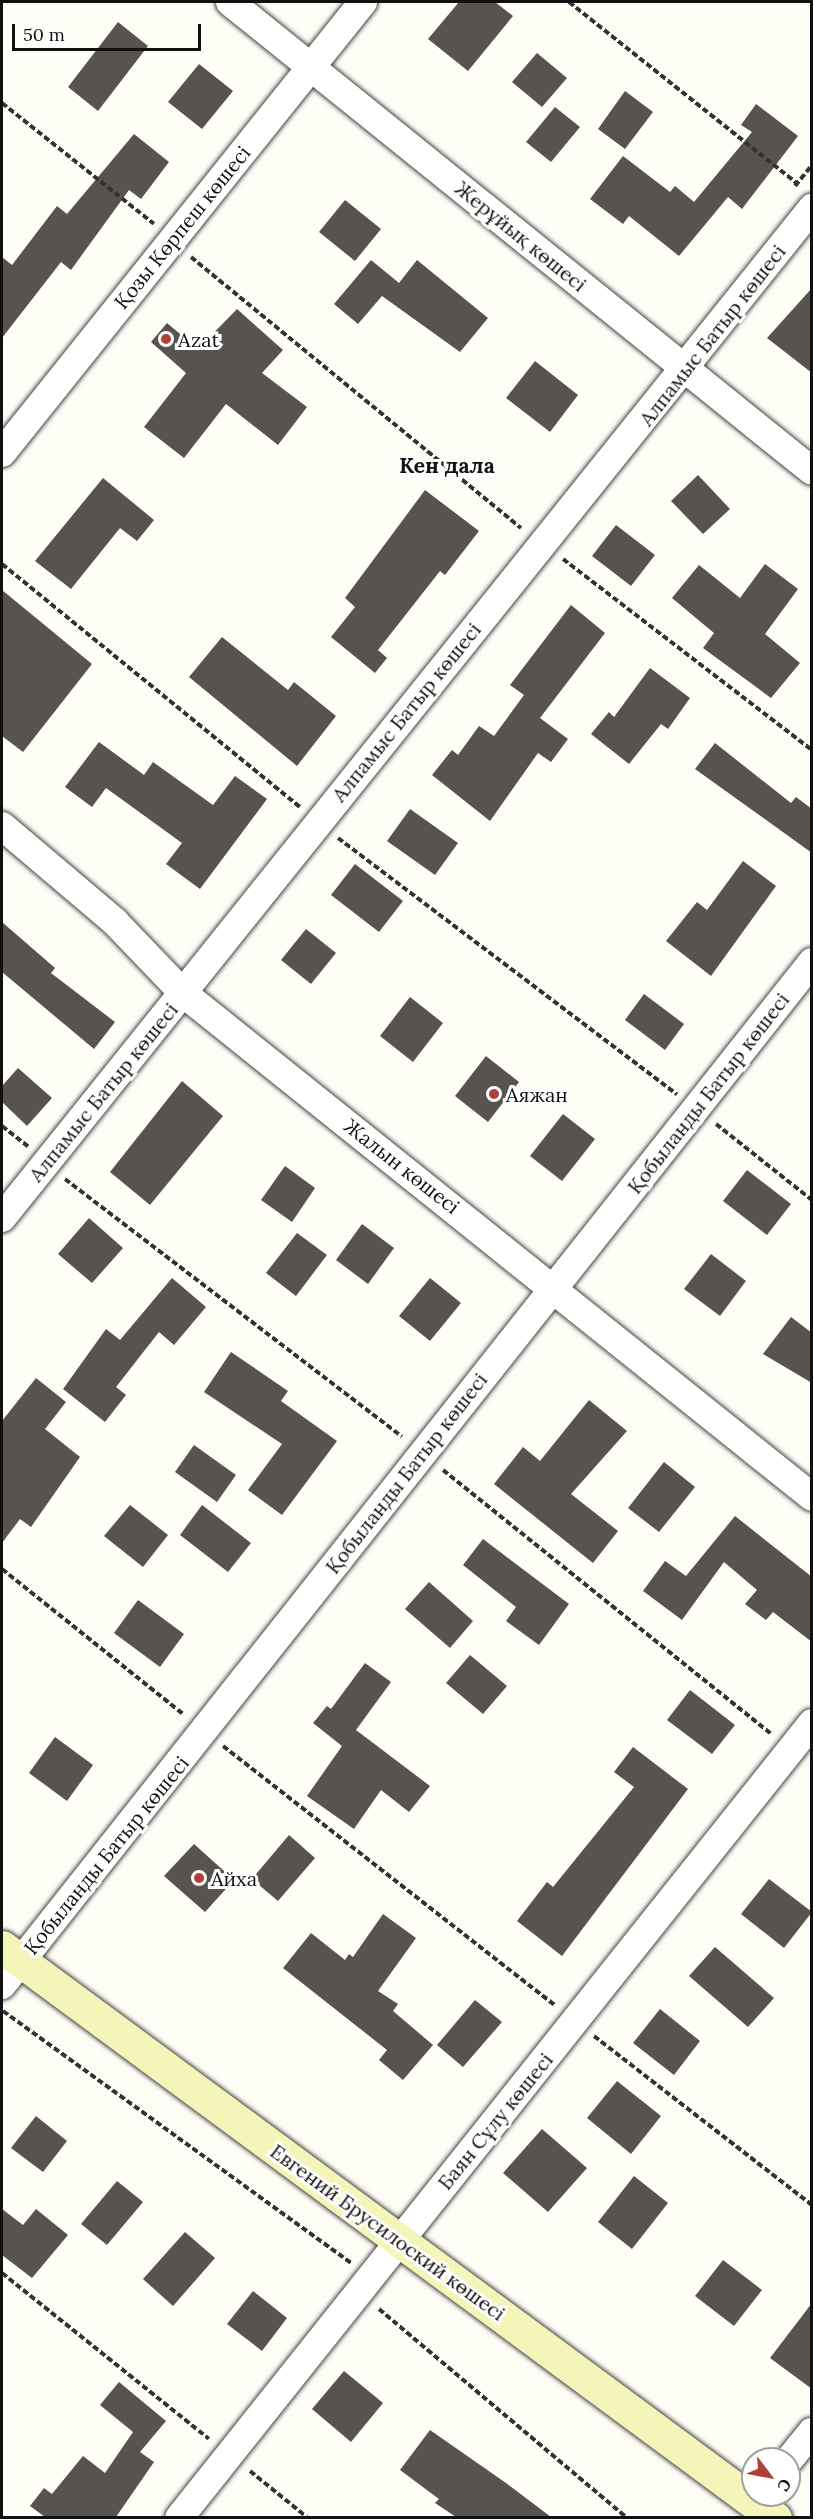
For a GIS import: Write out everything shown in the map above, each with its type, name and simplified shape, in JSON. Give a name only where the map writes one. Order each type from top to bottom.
[{"type":"main road","name":"Евгений Брусилоский көшесі","points":[[8,1964],[399,2240],[759,2508]]},
{"type":"street","name":"Жерұйық көшесі","points":[[230,2],[312,64],[685,370],[812,471]]},
{"type":"street","name":"Қозы Көрпеш көшесі","points":[[2,453],[363,2]]},
{"type":"street","name":"Алпамыс Батыр көшесі","points":[[2,1218],[183,993],[316,822],[685,370],[808,198]]},
{"type":"street","name":"Жалын көшесі","points":[[2,826],[115,922],[183,993],[553,1286],[812,1497]]},
{"type":"street","name":"Қобыланды Батыр көшесі","points":[[8,1964],[204,1732],[553,1286],[697,1109],[812,962]]},
{"type":"street","name":"Баян Сұлу көшесі","points":[[179,2517],[812,1723]]},
{"type":"street","points":[[800,2447],[812,2432]]},
{"type":"path","points":[[569,2],[808,198]]},
{"type":"path","points":[[2,103],[543,544],[812,750]]},
{"type":"path","points":[[2,564],[316,822],[697,1109],[812,1200]]},
{"type":"path","points":[[2,1126],[44,1163],[422,1453],[790,1750]]},
{"type":"path","points":[[2,1569],[204,1732],[812,2205]]},
{"type":"path","points":[[2,2007],[6,2017],[371,2277],[375,2306],[627,2517]]},
{"type":"path","points":[[2,2273],[308,2517]]},
{"type":"building","points":[[459,2],[495,2],[513,16],[468,71],[428,39]]},
{"type":"building","points":[[118,22],[148,46],[98,111],[68,87]]},
{"type":"building","points":[[537,53],[567,78],[542,107],[512,82]]},
{"type":"building","points":[[199,64],[233,91],[202,129],[168,102]]},
{"type":"building","points":[[625,91],[653,112],[625,149],[598,129]]},
{"type":"building","points":[[756,104],[798,136],[742,209],[728,197],[679,256],[629,216],[623,224],[590,199],[623,156],[670,192],[675,186],[694,202],[752,132],[741,125]]},
{"type":"building","points":[[555,107],[580,127],[551,162],[526,142]]},
{"type":"building","points":[[134,134],[169,162],[141,199],[129,190],[71,270],[61,262],[2,338],[2,257],[12,265],[57,206],[67,214]]},
{"type":"building","points":[[345,200],[381,229],[355,261],[319,232]]},
{"type":"building","points":[[371,260],[399,283],[417,260],[488,318],[460,352],[382,296],[358,324],[334,304]]},
{"type":"building","points":[[812,288],[812,373],[767,338]]},
{"type":"building","points":[[237,309],[283,350],[262,373],[307,407],[278,445],[226,404],[184,458],[144,427],[186,373],[151,342],[167,323],[198,349]]},
{"type":"building","points":[[535,361],[578,395],[550,432],[506,398]]},
{"type":"building","points":[[698,475],[730,509],[703,534],[671,501]]},
{"type":"building","points":[[103,478],[154,520],[137,541],[120,528],[71,589],[35,561]]},
{"type":"building","points":[[425,490],[479,531],[445,575],[440,571],[378,650],[387,658],[375,673],[331,637],[355,607],[345,598]]},
{"type":"building","points":[[616,525],[655,555],[631,586],[592,556]]},
{"type":"building","points":[[765,564],[798,589],[765,634],[800,663],[771,698],[703,648],[714,633],[672,598],[699,565],[740,598]]},
{"type":"building","points":[[2,590],[92,664],[23,752],[2,736]]},
{"type":"building","points":[[571,605],[605,633],[540,718],[568,739],[551,762],[538,753],[490,821],[432,775],[452,750],[458,755],[479,726],[494,736],[524,695],[510,685]]},
{"type":"building","points":[[222,637],[288,690],[294,682],[336,716],[297,766],[189,677]]},
{"type":"building","points":[[650,668],[690,698],[668,729],[661,724],[629,764],[591,734],[609,712],[614,717]]},
{"type":"building","points":[[99,742],[144,775],[153,762],[213,805],[235,776],[267,799],[200,889],[166,864],[182,843],[106,788],[92,807],[65,787]]},
{"type":"building","points":[[715,743],[791,803],[796,797],[812,809],[812,853],[695,769]]},
{"type":"building","points":[[410,809],[458,843],[435,875],[387,841]]},
{"type":"building","points":[[743,861],[776,886],[711,976],[666,941],[697,902],[707,910]]},
{"type":"building","points":[[355,864],[403,901],[379,932],[331,895]]},
{"type":"building","points":[[2,922],[55,968],[51,973],[115,1022],[94,1049],[2,972]]},
{"type":"building","points":[[306,929],[336,953],[311,984],[281,960]]},
{"type":"building","points":[[644,994],[684,1024],[665,1050],[625,1020]]},
{"type":"building","points":[[410,997],[443,1023],[413,1062],[380,1036]]},
{"type":"building","points":[[486,1056],[519,1082],[488,1122],[455,1096]]},
{"type":"building","points":[[18,1068],[52,1098],[27,1126],[2,1102],[2,1086]]},
{"type":"building","points":[[182,1081],[223,1116],[150,1205],[110,1172]]},
{"type":"building","points":[[563,1114],[595,1139],[562,1181],[530,1156]]},
{"type":"building","points":[[285,1166],[315,1188],[292,1222],[261,1200]]},
{"type":"building","points":[[747,1170],[791,1204],[767,1235],[723,1201]]},
{"type":"building","points":[[89,1218],[123,1248],[92,1283],[58,1254]]},
{"type":"building","points":[[362,1224],[394,1248],[368,1284],[336,1260]]},
{"type":"building","points":[[297,1233],[327,1255],[296,1296],[266,1273]]},
{"type":"building","points":[[711,1254],[746,1281],[720,1316],[684,1289]]},
{"type":"building","points":[[172,1278],[206,1307],[174,1345],[159,1332],[116,1387],[126,1395],[105,1422],[63,1389],[106,1329],[120,1340]]},
{"type":"building","points":[[430,1278],[461,1303],[430,1341],[399,1316]]},
{"type":"building","points":[[791,1317],[812,1333],[812,1383],[763,1354]]},
{"type":"building","points":[[231,1352],[288,1391],[281,1401],[337,1441],[282,1515],[248,1490],[282,1444],[204,1392]]},
{"type":"building","points":[[36,1378],[66,1402],[45,1429],[80,1457],[31,1527],[20,1519],[2,1543],[2,1421]]},
{"type":"building","points":[[589,1400],[627,1431],[571,1494],[618,1531],[593,1563],[494,1484],[523,1447],[540,1461]]},
{"type":"building","points":[[194,1445],[236,1475],[217,1502],[175,1472]]},
{"type":"building","points":[[664,1462],[695,1487],[659,1532],[628,1508]]},
{"type":"building","points":[[130,1505],[168,1535],[143,1567],[104,1536]]},
{"type":"building","points":[[202,1505],[251,1543],[228,1572],[180,1535]]},
{"type":"building","points":[[735,1516],[812,1577],[812,1642],[773,1612],[766,1620],[745,1604],[757,1590],[724,1562],[682,1620],[643,1591],[665,1561],[686,1576]]},
{"type":"building","points":[[483,1539],[569,1604],[539,1645],[506,1621],[516,1607],[463,1565]]},
{"type":"building","points":[[429,1582],[473,1621],[450,1648],[405,1609]]},
{"type":"building","points":[[138,1600],[184,1634],[160,1667],[114,1633]]},
{"type":"building","points":[[470,1655],[507,1686],[483,1714],[446,1683]]},
{"type":"building","points":[[365,1663],[391,1682],[356,1730],[430,1786],[409,1812],[381,1790],[354,1829],[307,1796],[342,1746],[313,1723],[327,1706],[331,1709]]},
{"type":"building","points":[[690,1690],[735,1725],[712,1754],[667,1720]]},
{"type":"building","points":[[55,1737],[93,1765],[67,1801],[29,1773]]},
{"type":"building","points":[[633,1747],[688,1789],[562,1956],[517,1921],[547,1882],[553,1887],[634,1787],[614,1772]]},
{"type":"building","points":[[289,1835],[315,1858],[278,1901],[252,1879]]},
{"type":"building","name":"Айха","points":[[194,1844],[234,1880],[205,1912],[164,1876]]},
{"type":"building","points":[[769,1879],[812,1912],[784,1948],[741,1914]]},
{"type":"building","points":[[383,1914],[416,1938],[378,1991],[398,2004],[393,2011],[433,2045],[403,2080],[379,2060],[387,2050],[283,1968],[311,1933],[345,1960],[349,1954],[353,1957]]},
{"type":"building","points":[[715,1947],[774,1998],[748,2027],[689,1976]]},
{"type":"building","points":[[475,2000],[502,2022],[463,2067],[437,2045]]},
{"type":"building","points":[[660,2009],[700,2041],[674,2075],[633,2043]]},
{"type":"building","points":[[617,2081],[661,2116],[631,2154],[587,2118]]},
{"type":"building","points":[[36,2116],[67,2141],[43,2172],[11,2148]]},
{"type":"building","points":[[542,2129],[587,2168],[548,2212],[503,2173]]},
{"type":"building","points":[[634,2176],[668,2203],[632,2249],[598,2222]]},
{"type":"building","points":[[117,2181],[143,2202],[107,2245],[81,2224]]},
{"type":"building","points":[[2,2209],[23,2225],[36,2209],[68,2235],[32,2278],[2,2255]]},
{"type":"building","points":[[185,2232],[215,2258],[173,2306],[143,2279]]},
{"type":"building","points":[[723,2260],[762,2290],[734,2326],[695,2296]]},
{"type":"building","points":[[253,2291],[287,2318],[262,2351],[227,2324]]},
{"type":"building","points":[[812,2303],[812,2389],[770,2358]]},
{"type":"building","points":[[344,2371],[383,2403],[351,2442],[312,2409]]},
{"type":"building","points":[[119,2382],[166,2421],[140,2452],[154,2462],[116,2517],[45,2517],[30,2506],[44,2488],[52,2494],[83,2456],[105,2473],[133,2432],[100,2405]]},
{"type":"building","points":[[430,2430],[551,2517],[456,2517],[435,2503],[439,2499],[400,2470]]},
{"type":"place","name":"Azat","points":[[166,339]]},
{"type":"place","name":"Аяжан","points":[[494,1094]]},
{"type":"place","name":"Айха","points":[[199,1878]]},
{"type":"district","name":"Кен дала","points":[[447,466]]}]
